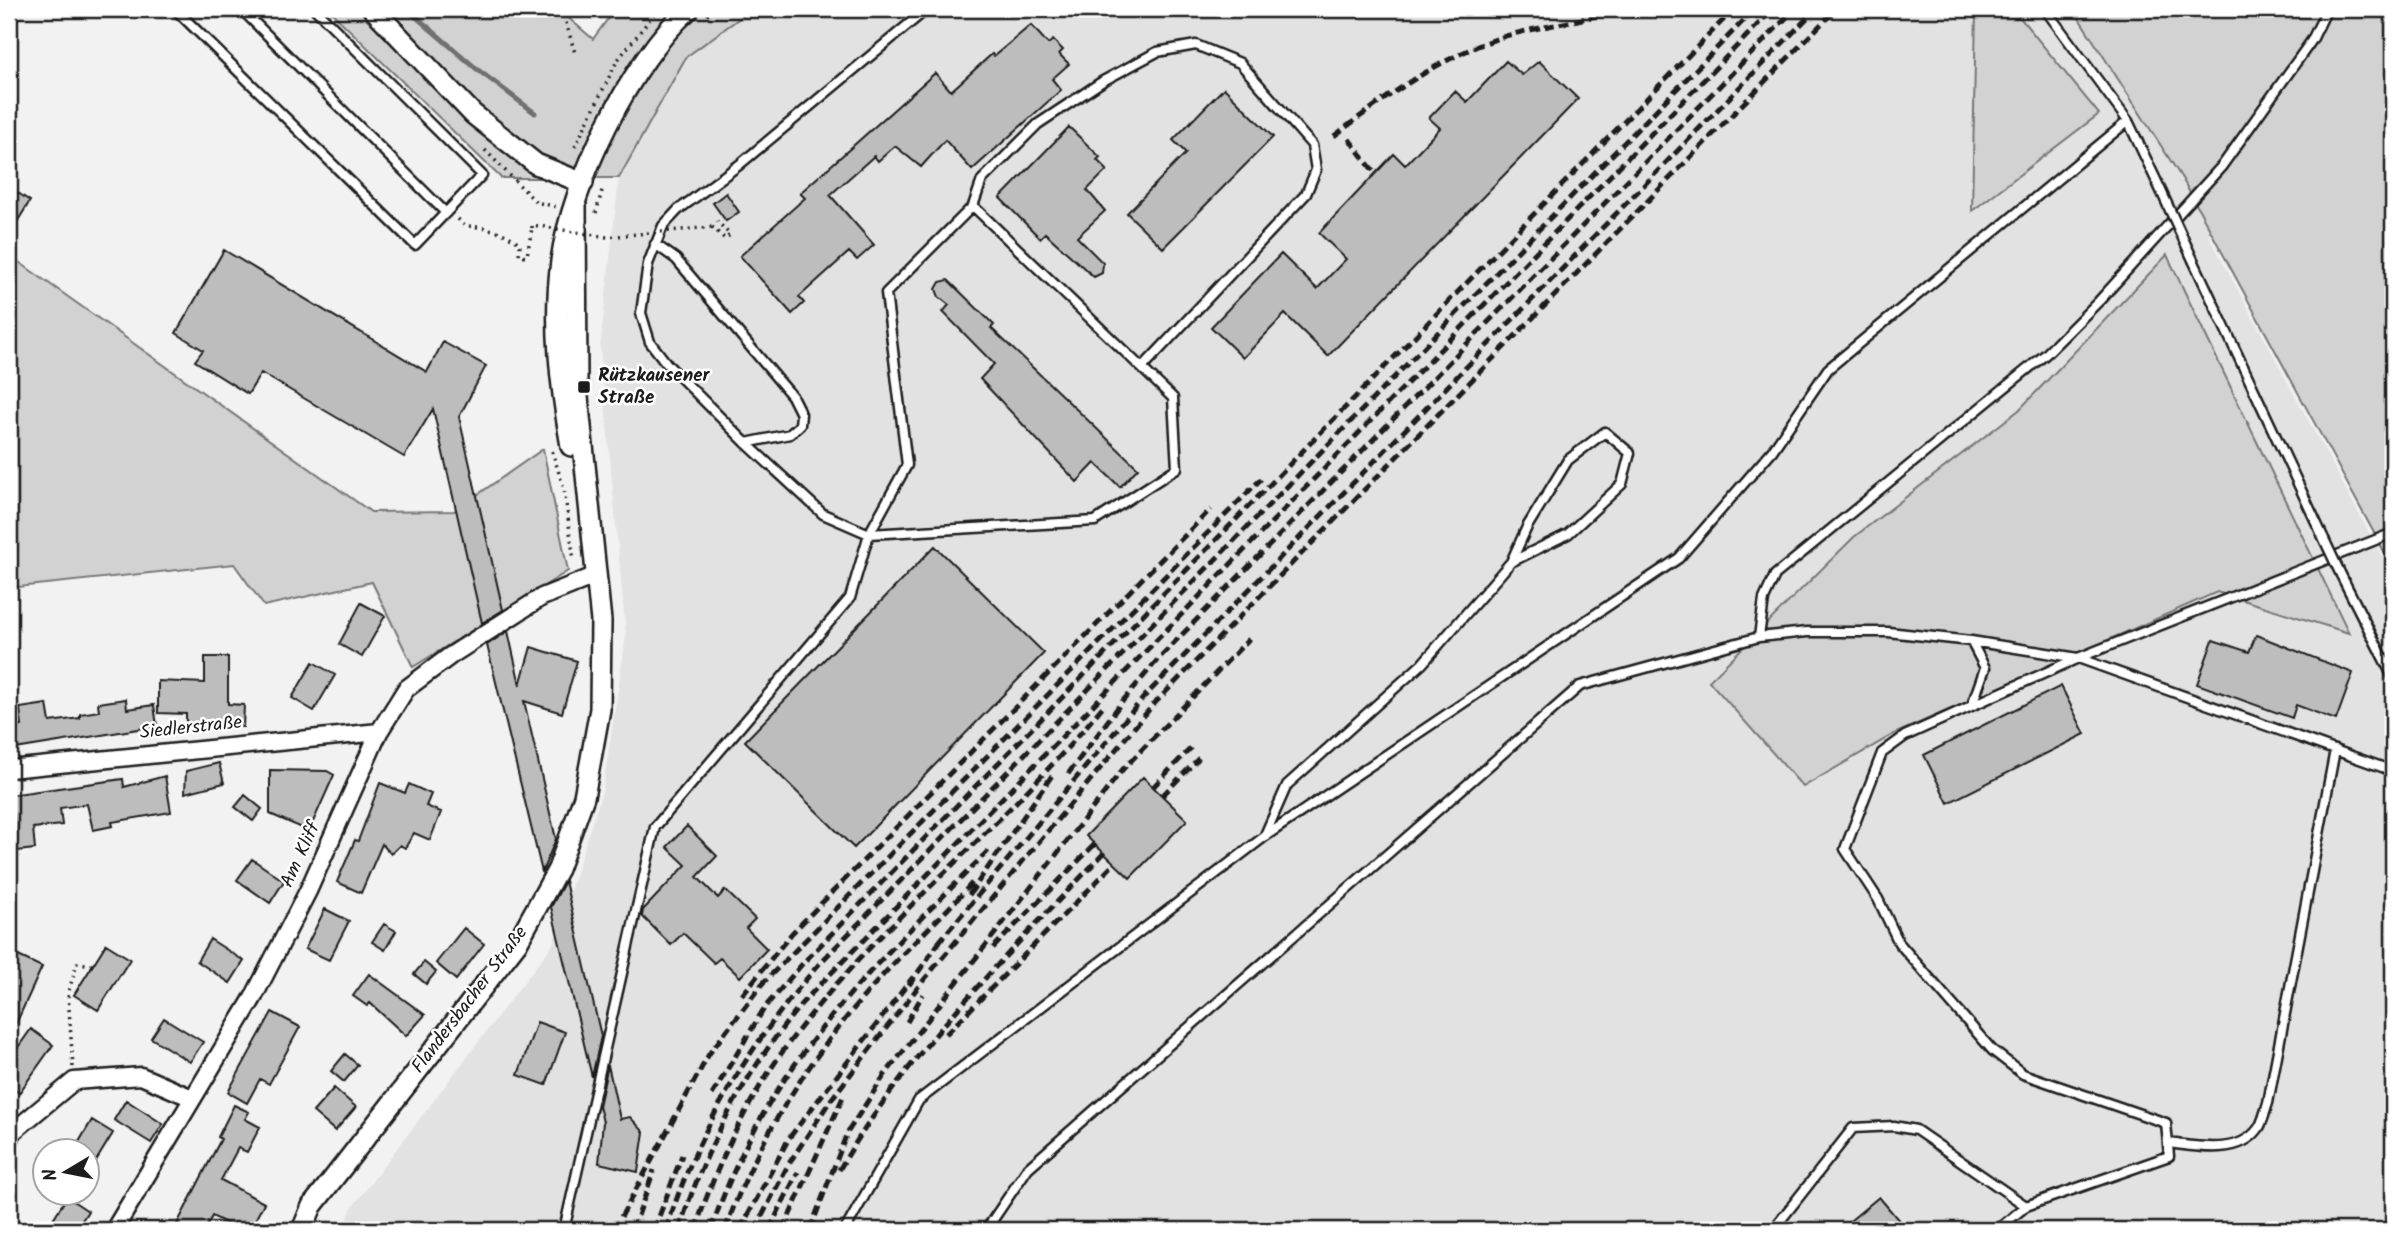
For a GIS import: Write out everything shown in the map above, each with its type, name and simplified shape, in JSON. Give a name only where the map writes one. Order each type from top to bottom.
[{"type":"street","points":[[373,9],[473,114],[536,164],[574,179]]},
{"type":"street","name":"Flandersbacher Straße","points":[[302,1230],[312,1206],[517,943],[558,869],[584,797],[600,709],[601,621],[587,497],[572,451],[559,364],[561,259],[576,205],[574,179],[655,45],[697,13]]},
{"type":"street","name":"Am Kliff","points":[[116,1230],[265,974],[346,808],[379,732],[406,689],[450,656],[542,597],[597,575]]},
{"type":"street","name":"Siedlerstraße","points":[[9,769],[379,732]]},
{"type":"street","points":[[14,1131],[74,1081],[141,1076],[192,1098]]},
{"type":"lane","points":[[175,9],[415,245],[482,175],[315,9]]},
{"type":"lane","points":[[241,9],[448,211]]},
{"type":"lane","points":[[926,9],[739,165],[678,210],[663,226],[648,264],[641,313],[650,342],[667,364],[746,443],[823,514],[869,534],[1095,521],[1177,468],[1173,398],[973,206]]},
{"type":"lane","points":[[2045,9],[2128,121],[2340,575],[2393,677]]},
{"type":"lane","points":[[1759,637],[1764,599],[1775,575],[2046,354],[2099,301],[2222,166],[2312,40],[2327,9]]},
{"type":"lane","points":[[564,1230],[655,827],[850,598],[869,534],[907,465],[886,293],[973,206],[982,180],[1038,124],[1102,81],[1157,52],[1196,45],[1240,63],[1312,145],[1316,170],[1306,194],[1142,368]]},
{"type":"lane","points":[[845,1230],[919,1100],[1264,837],[1679,558],[1773,451],[1828,369],[2128,121]]},
{"type":"lane","points":[[655,244],[676,259],[792,396],[801,414],[800,425],[790,434],[746,443]]},
{"type":"lane","points":[[1264,837],[1287,785],[1422,664],[1511,562],[1527,527],[1568,460],[1605,432],[1630,453],[1622,484],[1568,534],[1511,562]]},
{"type":"lane","points":[[1997,1230],[2026,1206],[2169,1156],[2166,1123],[2022,1074],[1992,1050],[1899,943],[1878,899],[1844,849],[1882,753],[1905,736],[2078,657],[2393,533]]},
{"type":"lane","points":[[986,1230],[1028,1168],[1580,686],[1759,637],[1807,632],[1888,632],[2078,657],[2393,771]]},
{"type":"lane","points":[[1971,641],[1985,668],[1972,705]]},
{"type":"lane","points":[[2168,1143],[2228,1146],[2247,1140],[2259,1128],[2268,1103],[2336,750]]},
{"type":"lane","points":[[1773,1230],[1853,1128],[1894,1126],[1916,1130],[2026,1206]]},
{"type":"lane","points":[[9,1152],[14,1131]]},
{"type":"path","points":[[562,9],[575,54]]},
{"type":"path","points":[[551,231],[574,179],[576,142],[617,61],[658,9]]},
{"type":"path","points":[[697,13],[713,9]]},
{"type":"path","points":[[595,219],[603,184]]},
{"type":"path","points":[[448,211],[465,226],[479,226],[514,239],[520,244],[519,255],[527,256],[532,225],[607,237],[712,227],[725,239],[730,235],[717,221]]},
{"type":"path","points":[[592,237],[594,228]]},
{"type":"path","points":[[550,442],[564,489],[577,582]]},
{"type":"path","points":[[74,1081],[68,994],[77,963],[93,965]]},
{"type":"path","points":[[9,1047],[15,1051]]},
{"type":"shaded area","points":[[328,9],[558,9],[593,39],[615,9],[752,9],[686,57],[619,178],[501,178]]},
{"type":"shaded area","points":[[752,9],[2364,9],[2209,236],[2393,577],[2393,1230],[344,1230],[351,1209],[553,944],[603,789],[626,636],[600,348],[619,178],[686,57]]},
{"type":"shaded area","points":[[1976,9],[2013,9],[2099,114],[1972,211]]},
{"type":"shaded area","points":[[2073,9],[2393,9],[2393,568],[2183,180]]},
{"type":"shaded area","points":[[9,255],[371,512],[454,511],[543,449],[568,571],[413,667],[372,582],[264,606],[234,564],[9,588]]},
{"type":"shaded area","points":[[2167,255],[2349,633],[2217,592],[1894,734],[1803,787],[1709,681],[1854,537],[2019,410]]},
{"type":"building","points":[[1031,25],[1048,44],[1053,40],[1063,50],[1059,54],[1069,64],[1052,79],[1061,90],[972,170],[945,140],[921,167],[895,146],[878,161],[874,156],[830,195],[874,245],[857,260],[849,252],[799,297],[804,303],[792,314],[740,256],[805,198],[800,193],[935,73],[951,91],[992,54],[994,56]]},
{"type":"building","points":[[1506,61],[1522,75],[1539,61],[1578,99],[1328,356],[1285,314],[1243,358],[1211,327],[1281,254],[1317,289],[1346,259],[1319,233],[1394,154],[1405,165],[1440,128],[1429,118],[1455,91],[1467,102]]},
{"type":"building","points":[[1224,88],[1273,137],[1163,248],[1127,213],[1186,153],[1173,140]]},
{"type":"building","points":[[1069,127],[1100,157],[1097,160],[1107,170],[1087,190],[1105,211],[1077,237],[1103,263],[1102,273],[1094,277],[1045,233],[1040,238],[1000,198]]},
{"type":"building","points":[[9,187],[30,201],[9,235]]},
{"type":"building","points":[[726,193],[739,212],[726,221],[713,203]]},
{"type":"building","points":[[224,250],[427,372],[443,342],[486,366],[459,417],[503,610],[482,623],[433,409],[404,457],[261,373],[248,394],[195,361],[203,350],[176,333]]},
{"type":"building","points":[[948,280],[994,325],[991,328],[1138,468],[1120,487],[1095,463],[1077,482],[980,379],[994,364],[943,312],[949,305],[939,297],[936,289],[940,282]]},
{"type":"building","points":[[935,546],[1044,653],[854,848],[745,741]]},
{"type":"building","points":[[361,603],[385,616],[362,657],[339,644]]},
{"type":"building","points":[[508,631],[520,685],[531,647],[577,661],[562,713],[524,701],[556,839],[542,872],[487,645]]},
{"type":"building","points":[[2256,635],[2353,673],[2336,720],[2296,705],[2292,718],[2197,684],[2213,640],[2249,652]]},
{"type":"building","points":[[205,657],[228,657],[228,704],[244,705],[243,727],[186,724],[186,714],[158,713],[158,681],[205,683]]},
{"type":"building","points":[[313,662],[335,675],[314,711],[292,698]]},
{"type":"building","points":[[2061,686],[2085,734],[1948,803],[1924,755]]},
{"type":"building","points":[[126,699],[127,709],[154,705],[157,726],[9,750],[9,728],[22,726],[20,708],[47,704],[50,722],[80,718],[80,714],[99,711],[98,703]]},
{"type":"building","points":[[219,763],[224,783],[185,793],[186,771]]},
{"type":"building","points":[[270,770],[327,771],[334,775],[309,831],[270,814]]},
{"type":"building","points":[[165,776],[171,812],[112,822],[113,826],[93,830],[87,804],[60,808],[62,825],[33,828],[35,849],[17,851],[14,815],[9,815],[9,795],[123,779],[124,787]]},
{"type":"building","points":[[1143,777],[1187,820],[1130,878],[1086,836]]},
{"type":"building","points":[[380,783],[405,793],[409,784],[431,794],[426,806],[441,812],[430,840],[414,833],[405,848],[400,845],[391,854],[382,844],[361,893],[337,882],[355,840],[358,841]]},
{"type":"building","points":[[245,795],[262,809],[253,821],[235,807]]},
{"type":"building","points":[[687,826],[717,856],[697,877],[718,898],[725,890],[755,919],[746,928],[767,949],[740,977],[720,958],[714,963],[683,933],[671,945],[642,916],[643,910],[686,865],[667,847]]},
{"type":"building","points":[[252,859],[284,881],[270,903],[237,880]]},
{"type":"building","points":[[565,881],[601,1036],[592,1077],[551,907]]},
{"type":"building","points":[[325,909],[349,921],[329,960],[305,949]]},
{"type":"building","points":[[384,924],[396,931],[385,950],[372,942]]},
{"type":"building","points":[[464,928],[484,944],[456,980],[436,963]]},
{"type":"building","points":[[210,939],[244,961],[230,983],[197,961]]},
{"type":"building","points":[[106,944],[130,959],[98,1010],[74,995]]},
{"type":"building","points":[[16,955],[42,967],[9,1039],[9,971]]},
{"type":"building","points":[[424,962],[436,972],[426,984],[414,974]]},
{"type":"building","points":[[369,974],[425,1015],[406,1036],[370,1003],[367,1006],[353,996]]},
{"type":"building","points":[[272,1012],[300,1027],[269,1084],[260,1079],[247,1103],[228,1092]]},
{"type":"building","points":[[164,1018],[203,1042],[190,1062],[151,1038]]},
{"type":"building","points":[[537,1022],[565,1032],[546,1085],[518,1075]]},
{"type":"building","points":[[31,1029],[53,1045],[19,1093],[9,1086],[9,1060]]},
{"type":"building","points":[[345,1054],[358,1065],[344,1082],[331,1071]]},
{"type":"building","points":[[608,1065],[620,1119],[630,1117],[644,1132],[638,1172],[599,1163],[603,1122],[599,1106]]},
{"type":"building","points":[[334,1088],[356,1107],[335,1131],[313,1112]]},
{"type":"building","points":[[126,1100],[163,1124],[151,1143],[114,1120]]},
{"type":"building","points":[[234,1105],[249,1112],[245,1119],[260,1127],[247,1152],[238,1148],[221,1180],[264,1203],[250,1230],[240,1230],[212,1216],[205,1230],[174,1230],[221,1139],[218,1137]]},
{"type":"building","points":[[92,1120],[113,1133],[102,1151],[102,1138],[81,1138]]},
{"type":"building","points":[[1879,1197],[1907,1230],[1839,1230]]},
{"type":"building","points":[[60,1208],[84,1208],[88,1211],[76,1230],[46,1230]]},
{"type":"waterway","points":[[407,9],[478,70],[535,113]]},
{"type":"railway","points":[[1334,136],[1413,80],[1476,47],[1514,34],[1619,9]]},
{"type":"railway","points":[[712,1095],[765,1007],[804,962],[1734,9]]},
{"type":"railway","points":[[666,1230],[694,1157],[729,1089],[771,1024],[820,963],[1755,9]]},
{"type":"railway","points":[[679,1230],[702,1169],[730,1110],[763,1055],[802,1003],[1773,9]]},
{"type":"railway","points":[[1068,774],[1121,703],[1160,657],[1795,9]]},
{"type":"railway","points":[[938,943],[1144,697],[1816,9]]},
{"type":"railway","points":[[755,1230],[788,1165],[830,1101],[918,987],[1153,705],[1836,9]]},
{"type":"railway","points":[[1349,139],[1375,173]]},
{"type":"railway","points":[[614,1230],[709,1054],[762,984],[1261,479]]},
{"type":"railway","points":[[742,995],[792,933],[1211,509]]},
{"type":"railway","points":[[810,1230],[847,1133],[884,1076],[1123,769],[1249,639]]},
{"type":"railway","points":[[695,1230],[714,1179],[749,1105],[794,1036],[867,950],[1028,790],[1103,706]]},
{"type":"railway","points":[[1153,787],[1191,748]]},
{"type":"railway","points":[[1162,796],[1199,758]]},
{"type":"railway","points":[[969,895],[1053,774]]},
{"type":"railway","points":[[993,948],[1095,844]]},
{"type":"railway","points":[[711,1230],[734,1171],[762,1117],[793,1068],[864,978],[991,848]]},
{"type":"railway","points":[[839,1170],[867,1126],[929,1043],[962,1004],[1104,853]]},
{"type":"railway","points":[[946,1034],[1115,863]]},
{"type":"railway","points":[[725,1230],[754,1160],[812,1063],[858,1003],[972,883]]},
{"type":"railway","points":[[909,985],[943,937]]},
{"type":"railway","points":[[740,1230],[789,1138],[913,977]]},
{"type":"railway","points":[[907,1022],[923,994]]},
{"type":"railway","points":[[783,1230],[843,1097]]},
{"type":"railway","points":[[654,1230],[682,1155]]},
{"type":"railway","points":[[633,1230],[654,1170]]},
{"type":"railway","points":[[769,1230],[798,1172]]},
{"type":"place","name":"Rützkausener Straße","points":[[584,387]]}]
